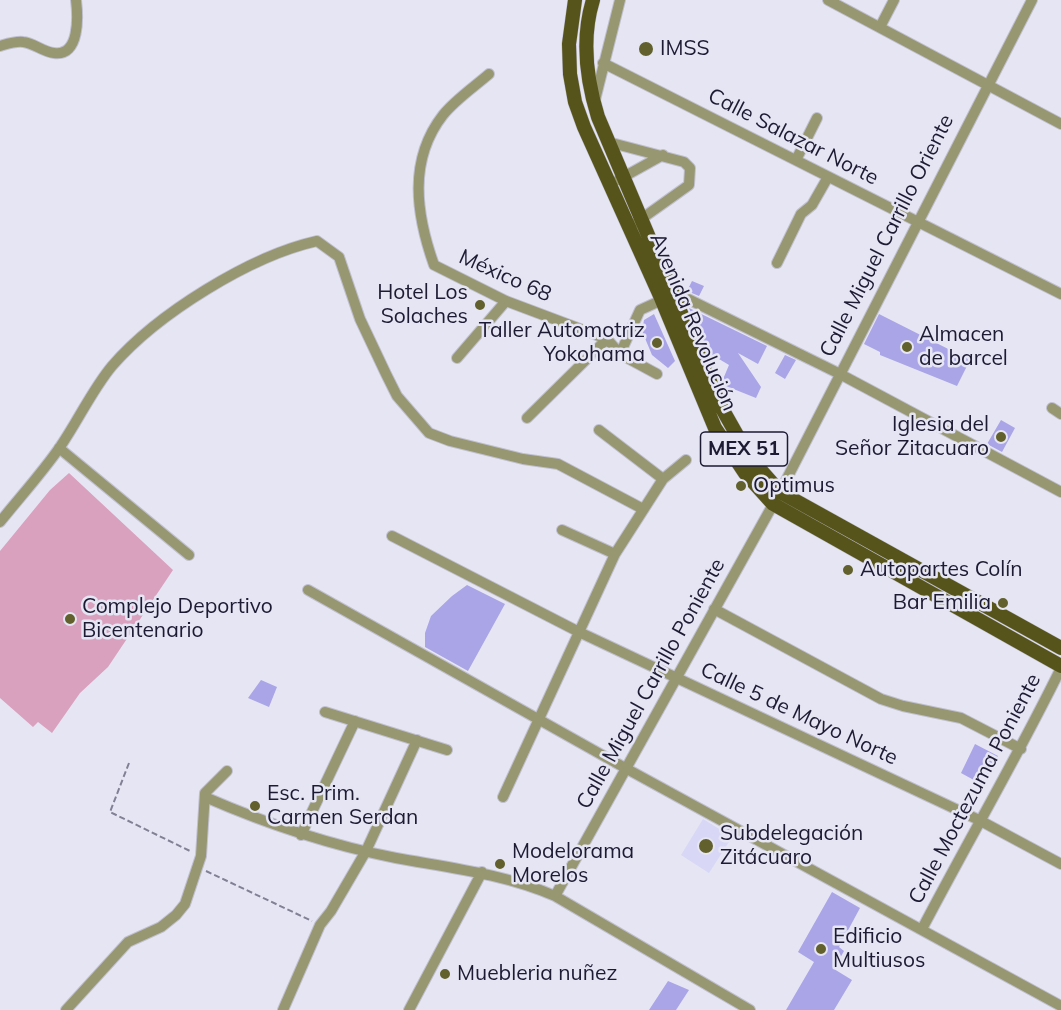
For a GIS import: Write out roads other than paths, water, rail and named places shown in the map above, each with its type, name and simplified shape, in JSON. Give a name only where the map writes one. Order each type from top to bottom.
[{"type":"main road","name":"Avenida Revolución","points":[[575,0],[569,52],[575,102],[610,184],[635,224],[733,430],[776,498],[1061,667]]},
{"type":"main road","name":"Avenida Revolución","points":[[593,0],[586,48],[588,82],[623,178],[635,224]]},
{"type":"main road","name":"Avenida Revolución","points":[[776,498],[1061,648]]},
{"type":"street","points":[[0,46],[21,41],[57,54],[66,51],[74,44],[76,0]]},
{"type":"street","points":[[594,103],[620,0]]},
{"type":"street","points":[[828,0],[1061,124]]},
{"type":"street","points":[[880,27],[894,0]]},
{"type":"street","name":"Calle Miguel Carrillo Oriente","points":[[776,498],[838,373],[1032,0]]},
{"type":"street","name":"Calle Salazar Norte","points":[[603,63],[1061,294]]},
{"type":"street","name":"México 68","points":[[489,74],[444,114],[424,146],[419,166],[418,206],[434,265],[506,301],[607,339],[620,354],[657,374]]},
{"type":"street","points":[[796,160],[817,118]]},
{"type":"street","points":[[608,142],[663,155],[684,162],[690,168],[689,185],[635,224]]},
{"type":"street","points":[[610,184],[663,155]]},
{"type":"street","points":[[777,264],[801,214],[812,205],[828,177]]},
{"type":"street","points":[[0,522],[59,448],[112,366],[164,320],[231,275],[281,250],[316,241],[339,257],[360,319],[397,396],[429,433],[450,441],[513,457],[558,464],[643,509]]},
{"type":"street","points":[[620,354],[640,310],[668,296],[688,299],[838,373],[1061,492]]},
{"type":"street","points":[[457,358],[506,301]]},
{"type":"street","points":[[527,418],[607,339]]},
{"type":"street","points":[[599,430],[663,479]]},
{"type":"street","points":[[59,448],[189,555]]},
{"type":"street","points":[[503,797],[615,554],[663,479],[686,460]]},
{"type":"street","name":"Calle Miguel Carrillo Poniente","points":[[555,896],[776,498]]},
{"type":"street","points":[[561,530],[615,554]]},
{"type":"street","name":"Calle 5 de Mayo Norte","points":[[392,536],[579,632],[980,820],[1061,864]]},
{"type":"street","points":[[308,590],[627,769],[1061,1006]]},
{"type":"street","points":[[714,609],[881,699],[961,718],[1021,749]]},
{"type":"street","name":"Calle Moctezuma Poniente","points":[[922,929],[1021,749],[1061,667]]},
{"type":"street","points":[[325,712],[447,750]]},
{"type":"street","points":[[301,835],[355,721]]},
{"type":"street","points":[[282,1010],[320,925],[332,911],[366,851],[417,740]]},
{"type":"street","points":[[66,1010],[128,942],[161,927],[185,904],[200,862],[205,793],[227,771]]},
{"type":"street","points":[[205,797],[264,823],[301,835],[366,851],[482,872],[526,883],[555,896],[750,1010]]},
{"type":"street","points":[[409,1010],[482,872]]},
{"type":"place","name":"IMSS","points":[[646,49]]},
{"type":"place","name":"Hotel Los Solaches","points":[[480,305]]},
{"type":"place","name":"Taller Automotriz Yokohama","points":[[657,343]]},
{"type":"place","name":"Almacen de barcel","points":[[907,347]]},
{"type":"place","name":"Iglesia del Señor Zitacuaro","points":[[1001,437]]},
{"type":"place","name":"Optimus","points":[[741,486]]},
{"type":"place","name":"Autopartes Colín","points":[[848,570]]},
{"type":"place","name":"Bar Emilia","points":[[1003,603]]},
{"type":"place","name":"Complejo Deportivo Bicentenario","points":[[70,619]]},
{"type":"place","name":"Esc. Prim. Carmen Serdan","points":[[255,806]]},
{"type":"place","name":"Subdelegación Zitácuaro","points":[[706,846]]},
{"type":"place","name":"Modelorama Morelos","points":[[500,864]]},
{"type":"place","name":"Edificio Multiusos","points":[[821,949]]},
{"type":"place","name":"Muebleria nuñez","points":[[445,974]]}]
